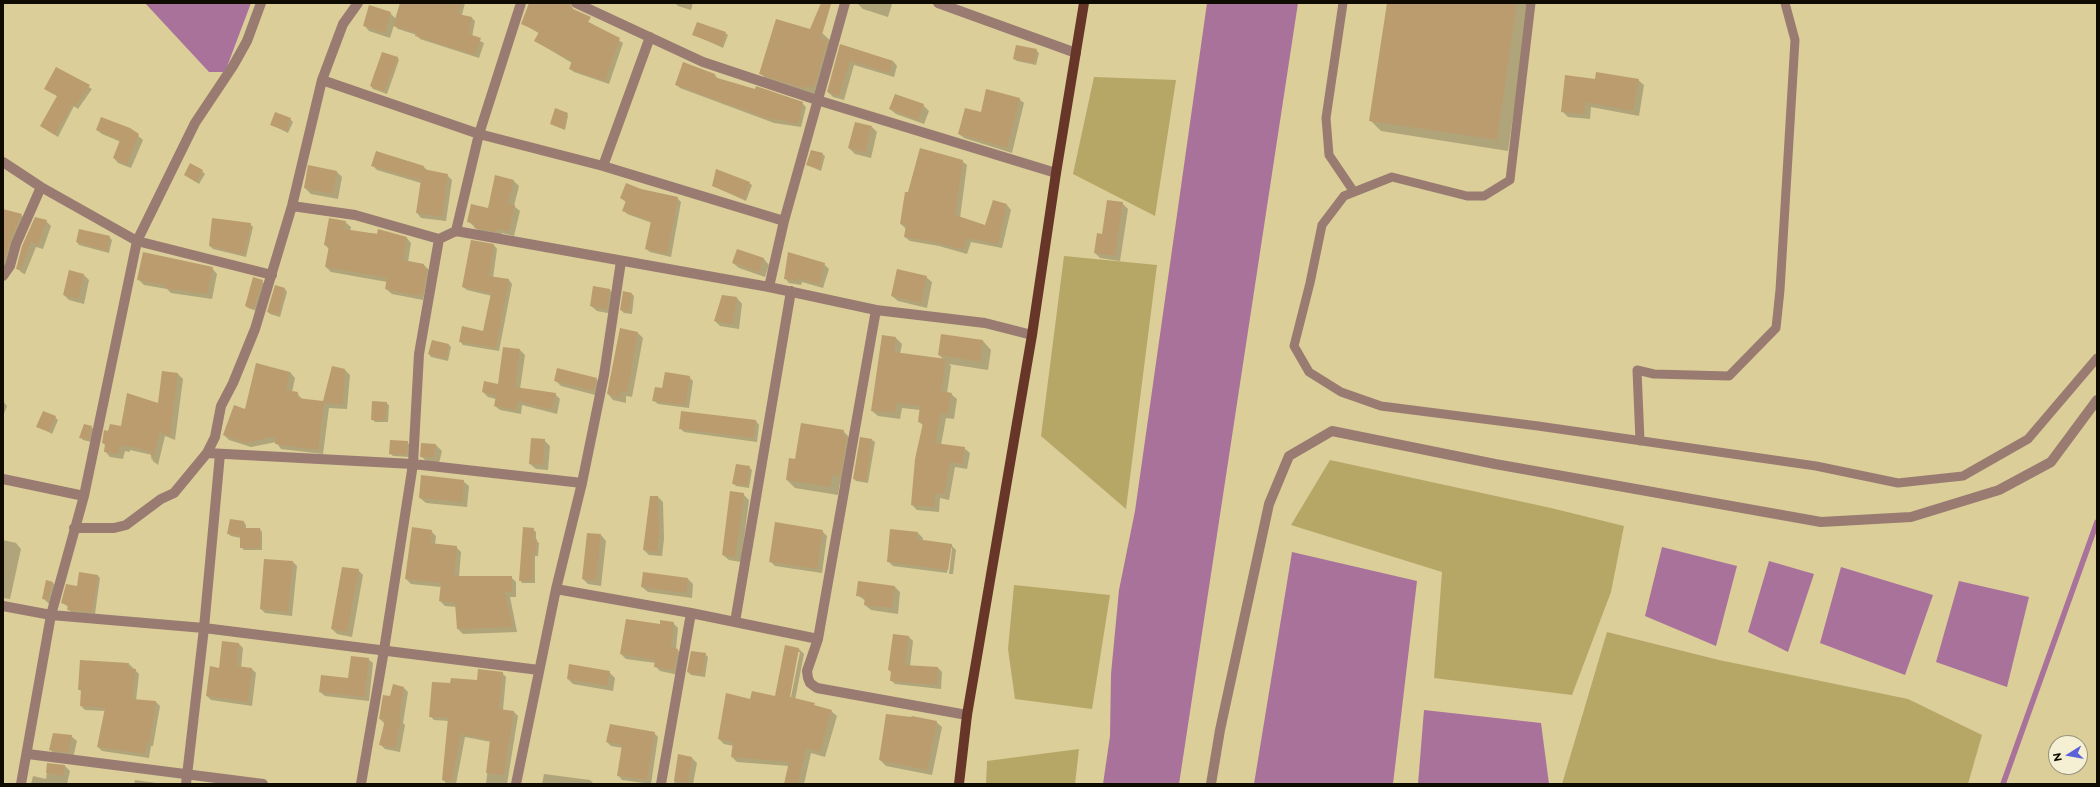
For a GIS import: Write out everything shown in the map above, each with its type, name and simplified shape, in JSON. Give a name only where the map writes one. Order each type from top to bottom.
[{"type":"main road","points":[[959,784],[968,715],[1032,335],[1056,173],[1084,3]]},
{"type":"street","points":[[21,784],[28,754],[51,615],[84,496],[137,241],[195,123],[247,42],[261,3]]},
{"type":"street","points":[[74,528],[114,528],[126,525],[161,499],[174,493],[207,452],[214,437],[221,406],[233,383],[255,329],[272,275],[292,206],[322,80],[343,24],[358,3]]},
{"type":"street","points":[[456,231],[479,134],[521,3]]},
{"type":"street","points":[[576,3],[703,62],[817,100],[1056,173]]},
{"type":"street","points":[[769,287],[784,221],[845,3]]},
{"type":"street","points":[[938,3],[1076,53]]},
{"type":"street","points":[[603,166],[650,37]]},
{"type":"street","points":[[322,80],[479,134],[603,166],[784,221]]},
{"type":"street","points":[[3,162],[41,187],[137,241],[272,275]]},
{"type":"street","points":[[3,276],[10,266],[16,244],[41,187]]},
{"type":"street","points":[[292,206],[355,215],[439,239],[456,231],[791,291],[876,310],[985,323],[1032,335]]},
{"type":"street","points":[[361,784],[384,650],[413,464],[419,354],[439,239]]},
{"type":"street","points":[[516,784],[556,589],[582,483],[604,374],[621,261]]},
{"type":"street","points":[[734,622],[791,291]]},
{"type":"street","points":[[876,310],[818,639],[807,671],[810,683],[817,688],[968,715]]},
{"type":"street","points":[[1211,784],[1220,730],[1269,504],[1289,456],[1332,431],[1495,464],[1821,522],[1911,517],[2000,490],[2051,462],[2097,400]]},
{"type":"street","points":[[207,452],[220,454],[413,464],[582,483]]},
{"type":"street","points":[[186,779],[204,628],[220,454]]},
{"type":"street","points":[[3,479],[84,496]]},
{"type":"street","points":[[556,589],[691,613],[818,639]]},
{"type":"street","points":[[3,606],[51,615],[204,628],[539,670]]},
{"type":"street","points":[[661,784],[691,613]]},
{"type":"street","points":[[28,754],[186,779],[263,784]]},
{"type":"lane","points":[[1343,3],[1326,118],[1329,155],[1354,192]]},
{"type":"lane","points":[[1531,3],[1510,180],[1484,196],[1467,196],[1392,177],[1344,196],[1322,225],[1310,283],[1294,346],[1309,372],[1341,392],[1381,406],[1816,466],[1898,483],[1963,476],[2028,439],[2097,358]]},
{"type":"lane","points":[[1640,441],[1637,370],[1654,374],[1729,376],[1776,328],[1780,290],[1795,40],[1784,3]]},
{"type":"shaded area","points":[[145,3],[251,3],[225,72],[209,72]]},
{"type":"shaded area","points":[[1207,3],[1298,3],[1179,784],[1103,784],[1110,736],[1111,674],[1119,590],[1135,511]]},
{"type":"shaded area","points":[[1094,77],[1176,80],[1155,216],[1073,174]]},
{"type":"shaded area","points":[[1064,256],[1157,265],[1126,509],[1041,436]]},
{"type":"shaded area","points":[[1330,460],[1551,508],[1624,526],[1611,592],[1572,695],[1434,678],[1442,572],[1291,525]]},
{"type":"shaded area","points":[[1662,547],[1737,566],[1716,646],[1645,616]]},
{"type":"shaded area","points":[[1292,552],[1417,581],[1393,784],[1254,784]]},
{"type":"shaded area","points":[[1769,561],[1814,574],[1788,652],[1748,632]]},
{"type":"shaded area","points":[[1841,567],[1933,595],[1905,675],[1820,643]]},
{"type":"shaded area","points":[[1959,581],[2029,597],[2007,687],[1936,662]]},
{"type":"shaded area","points":[[1014,585],[1110,595],[1092,709],[1015,699],[1008,649]]},
{"type":"shaded area","points":[[1607,632],[1719,660],[1908,699],[1982,735],[1968,784],[1562,784]]},
{"type":"shaded area","points":[[1424,710],[1541,723],[1549,784],[1418,784]]},
{"type":"shaded area","points":[[1079,749],[1075,784],[986,784],[987,761]]},
{"type":"building","points":[[400,3],[462,3],[458,14],[472,17],[469,34],[481,38],[475,55],[415,36],[416,33],[393,26]]},
{"type":"building","points":[[529,3],[570,3],[573,9],[591,17],[588,22],[620,38],[605,81],[569,69],[572,61],[534,41],[539,32],[521,24]]},
{"type":"building","points":[[821,3],[831,4],[821,38],[828,40],[814,88],[806,86],[805,89],[759,74],[776,19],[810,29]]},
{"type":"building","points":[[1387,3],[1517,3],[1497,140],[1369,121]]},
{"type":"building","points":[[369,5],[391,12],[385,33],[363,26]]},
{"type":"building","points":[[697,22],[726,32],[721,46],[692,35]]},
{"type":"building","points":[[840,44],[893,61],[889,73],[850,61],[839,96],[827,92]]},
{"type":"building","points":[[1016,45],[1037,49],[1034,63],[1013,59]]},
{"type":"building","points":[[382,52],[398,57],[384,92],[370,86]]},
{"type":"building","points":[[683,62],[715,74],[714,77],[755,89],[756,86],[803,102],[798,124],[771,118],[771,120],[675,85]]},
{"type":"building","points":[[56,67],[90,85],[75,107],[72,105],[55,135],[40,126],[57,96],[44,89]]},
{"type":"building","points":[[1596,72],[1639,79],[1633,111],[1586,102],[1584,114],[1561,112],[1565,75],[1595,79]]},
{"type":"building","points":[[986,89],[1020,98],[1007,148],[958,134],[965,108],[981,112]]},
{"type":"building","points":[[895,94],[924,104],[918,120],[889,109]]},
{"type":"building","points":[[555,108],[568,113],[563,129],[550,124]]},
{"type":"building","points":[[275,112],[291,118],[286,131],[270,125]]},
{"type":"building","points":[[101,117],[130,128],[139,134],[127,165],[113,158],[120,140],[96,130]]},
{"type":"building","points":[[855,122],[872,126],[865,153],[848,148]]},
{"type":"building","points":[[920,148],[963,160],[955,215],[985,225],[993,200],[1007,204],[998,244],[967,238],[963,250],[934,242],[904,237],[906,225],[900,224],[905,192],[908,192]]},
{"type":"building","points":[[811,150],[823,153],[819,169],[806,165]]},
{"type":"building","points":[[376,151],[424,166],[423,169],[448,174],[442,217],[416,213],[422,173],[420,180],[371,166]]},
{"type":"building","points":[[190,163],[203,170],[196,182],[184,175]]},
{"type":"building","points":[[308,165],[337,171],[333,194],[304,188]]},
{"type":"building","points":[[716,169],[750,182],[744,199],[712,186]]},
{"type":"building","points":[[495,175],[514,180],[508,204],[515,205],[509,231],[497,229],[496,232],[474,228],[475,224],[467,222],[471,204],[488,208]]},
{"type":"building","points":[[626,183],[641,189],[678,197],[667,254],[645,249],[651,221],[622,211],[626,201],[620,198]]},
{"type":"building","points":[[1107,200],[1123,202],[1115,256],[1094,253],[1097,233],[1102,234]]},
{"type":"building","points":[[3,209],[22,214],[10,241],[3,264]]},
{"type":"building","points":[[35,217],[47,220],[38,245],[31,242],[20,270],[16,269],[22,246]]},
{"type":"building","points":[[212,218],[251,223],[244,255],[209,246]]},
{"type":"building","points":[[329,218],[346,221],[344,229],[377,234],[378,229],[407,237],[403,260],[424,264],[424,268],[427,269],[423,295],[419,294],[418,296],[385,289],[387,278],[325,267],[329,246],[324,245]]},
{"type":"building","points":[[79,229],[110,236],[107,251],[76,242]]},
{"type":"building","points":[[471,240],[494,244],[489,276],[509,279],[496,348],[459,342],[462,326],[483,331],[491,293],[462,287]]},
{"type":"building","points":[[737,249],[764,258],[759,272],[732,263]]},
{"type":"building","points":[[143,252],[213,267],[207,294],[164,288],[165,285],[137,280]]},
{"type":"building","points":[[788,252],[825,263],[819,284],[798,278],[797,281],[784,279]]},
{"type":"building","points":[[897,269],[927,276],[921,303],[891,296]]},
{"type":"building","points":[[69,270],[84,274],[78,299],[63,295]]},
{"type":"building","points":[[253,277],[263,280],[254,309],[245,306]]},
{"type":"building","points":[[275,285],[285,288],[278,315],[267,312]]},
{"type":"building","points":[[593,286],[610,289],[607,309],[590,306]]},
{"type":"building","points":[[623,291],[632,293],[629,312],[620,310]]},
{"type":"building","points":[[722,295],[737,297],[733,324],[714,321]]},
{"type":"building","points":[[620,328],[638,332],[627,392],[621,391],[620,398],[607,394]]},
{"type":"building","points":[[941,334],[983,340],[980,362],[938,355]]},
{"type":"building","points":[[882,335],[896,337],[894,352],[946,359],[941,391],[952,393],[948,414],[941,413],[935,443],[965,447],[962,464],[950,462],[944,495],[935,493],[934,507],[911,505],[915,459],[923,423],[918,422],[920,406],[896,403],[895,413],[871,411]]},
{"type":"building","points":[[432,340],[449,344],[446,359],[428,354]]},
{"type":"building","points":[[503,347],[520,349],[515,387],[556,393],[552,410],[518,401],[516,410],[494,406],[496,396],[482,392],[484,381],[498,384]]},
{"type":"building","points":[[256,363],[290,372],[286,390],[298,392],[297,398],[323,401],[332,366],[345,369],[343,404],[324,403],[318,450],[275,444],[275,436],[246,443],[223,435],[234,405],[245,409]]},
{"type":"building","points":[[557,368],[597,378],[594,391],[554,381]]},
{"type":"building","points":[[162,371],[178,373],[170,436],[160,432],[152,461],[150,450],[150,452],[125,445],[125,447],[120,446],[118,454],[104,452],[105,444],[102,443],[104,430],[108,431],[110,424],[121,426],[127,393],[158,403]]},
{"type":"building","points":[[665,372],[690,376],[685,405],[652,401],[655,387],[662,388]]},
{"type":"building","points":[[372,401],[387,402],[385,420],[371,420]]},
{"type":"building","points":[[43,411],[56,416],[49,432],[36,427]]},
{"type":"building","points":[[681,411],[756,420],[753,438],[679,429]]},
{"type":"building","points":[[801,423],[844,430],[843,435],[847,436],[840,477],[832,475],[830,487],[786,480],[789,458],[795,459]]},
{"type":"building","points":[[84,424],[92,426],[89,440],[79,438]]},
{"type":"building","points":[[860,437],[872,439],[866,481],[853,479]]},
{"type":"building","points":[[531,438],[545,439],[543,465],[529,464]]},
{"type":"building","points":[[390,440],[408,441],[407,455],[389,454]]},
{"type":"building","points":[[421,443],[436,444],[434,458],[420,457]]},
{"type":"building","points":[[736,464],[750,466],[747,486],[732,484]]},
{"type":"building","points":[[421,475],[464,480],[462,502],[419,498]]},
{"type":"building","points":[[730,491],[744,493],[735,557],[722,555]]},
{"type":"building","points":[[650,496],[658,496],[659,533],[657,552],[643,550]]},
{"type":"building","points":[[230,519],[244,521],[243,528],[260,528],[260,548],[240,548],[240,536],[227,534]]},
{"type":"building","points":[[775,522],[823,530],[817,569],[769,562]]},
{"type":"building","points":[[412,527],[432,530],[430,543],[457,546],[454,576],[512,576],[512,592],[505,592],[513,627],[457,629],[455,603],[439,601],[441,583],[405,579]]},
{"type":"building","points":[[523,527],[534,528],[533,539],[537,539],[535,554],[533,554],[532,581],[519,581]]},
{"type":"building","points":[[890,529],[918,532],[917,539],[952,544],[948,570],[887,562]]},
{"type":"building","points":[[587,533],[601,534],[596,581],[582,579]]},
{"type":"building","points":[[264,559],[293,561],[288,612],[260,609]]},
{"type":"building","points":[[342,567],[359,569],[347,632],[331,629]]},
{"type":"building","points":[[79,572],[98,575],[92,612],[67,610],[68,605],[61,603],[66,584],[77,586]]},
{"type":"building","points":[[643,572],[688,578],[686,593],[641,587]]},
{"type":"building","points":[[46,580],[53,582],[48,600],[42,599]]},
{"type":"building","points":[[858,581],[895,586],[892,608],[864,605],[865,597],[856,596]]},
{"type":"building","points":[[626,619],[660,624],[660,620],[674,622],[671,647],[678,649],[674,670],[654,667],[655,660],[620,654]]},
{"type":"building","points":[[893,634],[909,636],[905,665],[938,667],[937,685],[890,681],[891,671],[888,670]]},
{"type":"building","points":[[222,641],[239,643],[237,666],[252,668],[248,702],[206,696],[210,666],[219,668]]},
{"type":"building","points":[[785,645],[799,648],[790,697],[815,703],[814,705],[832,710],[820,752],[806,748],[798,784],[784,784],[789,762],[731,757],[733,742],[718,739],[726,693],[750,699],[752,691],[775,696]]},
{"type":"building","points":[[691,651],[706,653],[702,675],[687,672]]},
{"type":"building","points":[[351,656],[369,658],[365,697],[319,692],[321,675],[348,678]]},
{"type":"building","points":[[80,660],[129,663],[128,668],[136,669],[132,699],[156,701],[150,743],[147,742],[145,754],[97,747],[105,708],[80,706],[81,690],[78,690]]},
{"type":"building","points":[[569,664],[610,671],[607,686],[567,679]]},
{"type":"building","points":[[478,669],[503,672],[499,709],[514,711],[504,775],[486,773],[490,740],[461,734],[452,782],[442,780],[448,718],[429,717],[432,682],[450,683],[451,678],[477,680]]},
{"type":"building","points":[[393,684],[404,687],[399,719],[401,720],[395,748],[379,745],[385,720],[379,719],[383,695],[390,696]]},
{"type":"building","points":[[886,714],[912,716],[937,721],[927,770],[879,760]]},
{"type":"building","points":[[610,724],[655,732],[647,780],[617,776],[622,745],[606,742]]},
{"type":"building","points":[[53,733],[72,735],[68,753],[49,750]]},
{"type":"building","points":[[678,754],[692,757],[688,783],[674,781]]},
{"type":"building","points":[[47,763],[65,765],[63,776],[46,773]]},
{"type":"waterway","points":[[2003,784],[2097,522]]}]
